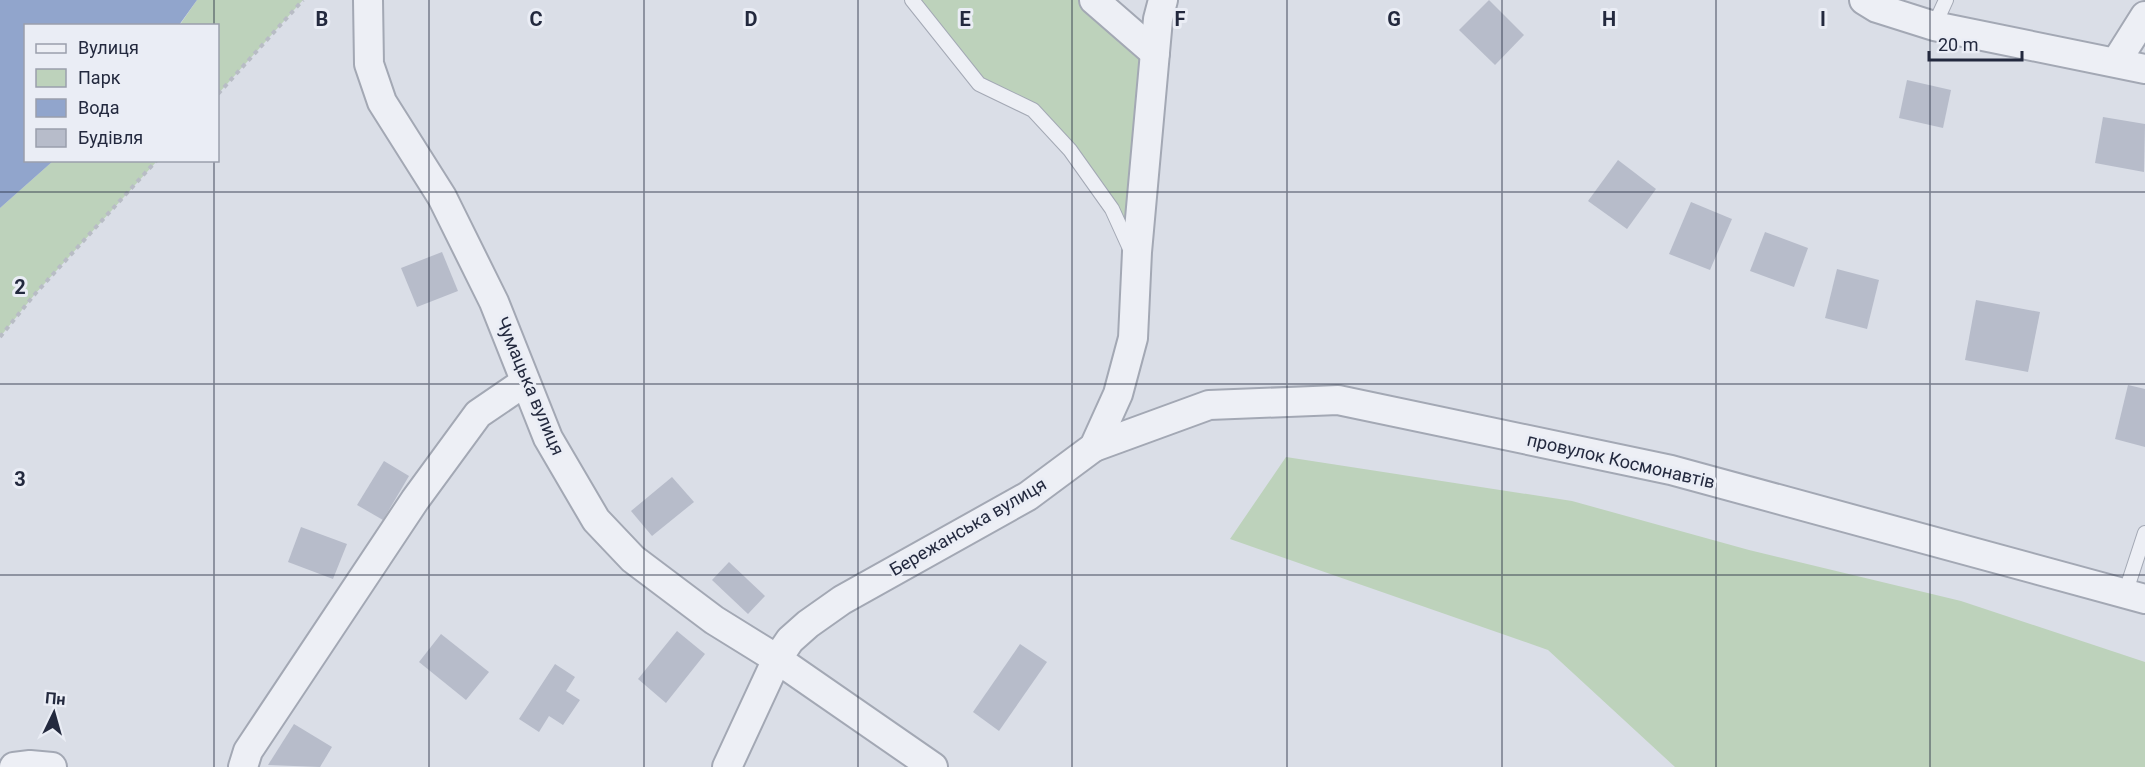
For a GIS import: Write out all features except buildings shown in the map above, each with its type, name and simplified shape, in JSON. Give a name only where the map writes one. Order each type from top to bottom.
[{"type":"street","name":"Чумацька вулиця","points":[[368,0],[369,64],[382,102],[442,197],[494,302],[548,438],[596,520],[633,559],[714,620],[777,659],[933,767]]},
{"type":"street","points":[[1094,0],[1155,53]]},
{"type":"street","name":"Бережанська вулиця","points":[[727,767],[777,659],[790,640],[808,624],[842,600],[1028,496],[1094,447],[1118,394],[1133,338],[1155,53],[1162,0]]},
{"type":"street","points":[[1864,0],[1877,8],[1934,26],[2145,69]]},
{"type":"street","points":[[2116,62],[2145,16]]},
{"type":"street","points":[[243,767],[248,751],[415,500],[478,414],[525,382]]},
{"type":"street","name":"провулок Космонавтів","points":[[1094,447],[1209,405],[1338,400],[1671,470],[2135,596]]},
{"type":"street","points":[[14,767],[30,765],[52,767]]},
{"type":"lane","points":[[912,0],[979,84],[1033,110],[1070,150],[1112,209],[1137,263]]},
{"type":"lane","points":[[1934,26],[1946,0]]},
{"type":"lane","points":[[2135,596],[2145,533]]},
{"type":"path","points":[[219,93],[303,0]]},
{"type":"path","points":[[0,337],[34,294],[155,162]]},
{"type":"green space","points":[[197,0],[303,0],[219,93],[219,24],[180,24]]},
{"type":"green space","points":[[912,0],[1094,0],[1155,53],[1137,263],[1112,209],[1033,110],[979,84]]},
{"type":"green space","points":[[52,162],[156,162],[35,294],[0,337],[0,208]]},
{"type":"green space","points":[[1286,457],[1572,501],[1749,550],[1961,601],[2145,662],[2145,767],[1675,767],[1548,650],[1230,539]]},
{"type":"water","points":[[0,0],[197,0],[180,24],[24,24],[24,162],[52,162],[0,208]]}]
